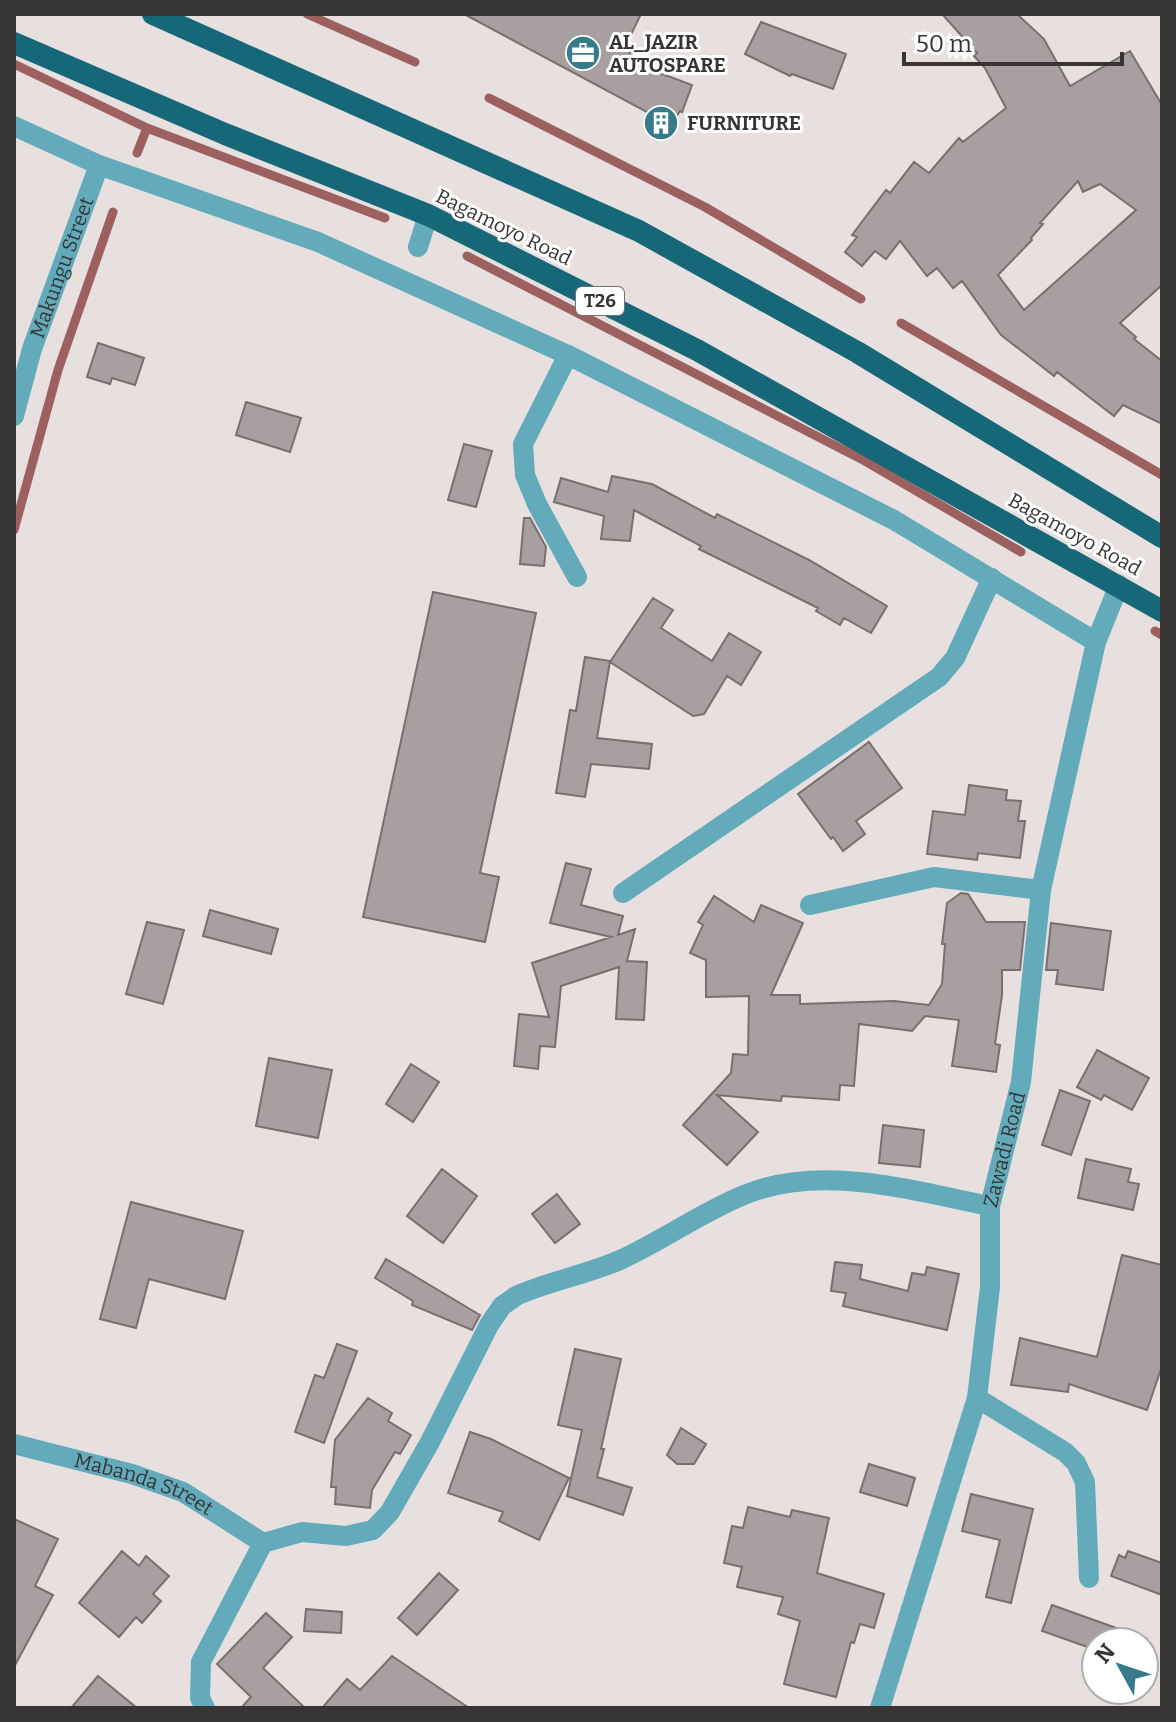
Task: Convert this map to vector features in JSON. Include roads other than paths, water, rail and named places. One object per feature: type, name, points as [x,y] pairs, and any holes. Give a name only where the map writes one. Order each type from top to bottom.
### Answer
[{"type":"highway","name":"Bagamoyo Road","points":[[153,14],[639,231],[857,352],[1162,537]]},
{"type":"highway","name":"Bagamoyo Road","points":[[14,43],[225,134],[428,215],[697,350],[1162,611]]},
{"type":"street","points":[[14,126],[99,165],[318,242],[568,355],[894,520],[1096,642]]},
{"type":"street","name":"Makungu Street","points":[[14,416],[32,349],[99,165]]},
{"type":"street","points":[[418,247],[428,215]]},
{"type":"street","points":[[568,355],[523,444],[525,475],[537,504],[577,577]]},
{"type":"street","points":[[623,893],[939,677],[955,658],[992,578]]},
{"type":"street","name":"Zawadi Road","points":[[880,1708],[977,1398],[990,1287],[990,1206],[1021,1082],[1041,890],[1096,642],[1119,585]]},
{"type":"street","points":[[810,905],[934,877],[1041,890]]},
{"type":"street","points":[[205,1708],[200,1698],[201,1662],[263,1543],[302,1532],[346,1536],[373,1530],[390,1512],[423,1454],[489,1325],[502,1306],[516,1296],[620,1260],[713,1209],[746,1194],[776,1186],[808,1180],[849,1182],[990,1206]]},
{"type":"street","points":[[977,1398],[1065,1452],[1076,1463],[1085,1482],[1089,1578]]},
{"type":"street","name":"Mabanda Street","points":[[14,1444],[132,1474],[183,1492],[263,1543]]},
{"type":"waterway","points":[[307,14],[415,62]]},
{"type":"waterway","points":[[14,64],[147,128],[385,218]]},
{"type":"waterway","points":[[489,98],[705,207],[861,299]]},
{"type":"waterway","points":[[137,153],[147,128]]},
{"type":"waterway","points":[[14,530],[58,370],[113,212]]},
{"type":"waterway","points":[[467,256],[865,461],[1021,552]]},
{"type":"waterway","points":[[901,323],[1162,475]]},
{"type":"waterway","points":[[1155,631],[1162,635]]},
{"type":"place","name":"AL_JAZIR AUTOSPARE","points":[[583,53]]},
{"type":"place","name":"FURNITURE","points":[[661,123]]}]
